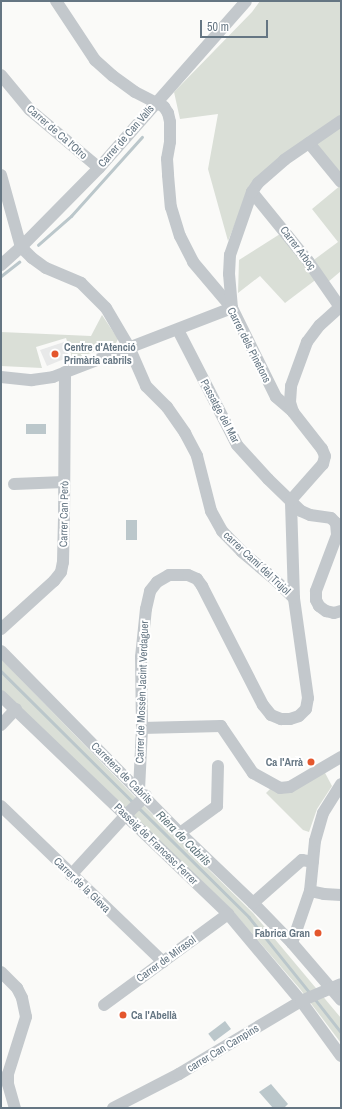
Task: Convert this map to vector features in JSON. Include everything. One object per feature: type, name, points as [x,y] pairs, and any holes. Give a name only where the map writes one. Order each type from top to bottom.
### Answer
[{"type":"street","name":"Carrer dels Pinetons","points":[[56,1],[95,60],[113,76],[135,92],[164,107],[168,113],[170,122],[168,175],[171,207],[180,236],[193,262],[232,308],[276,397],[293,412]]},
{"type":"street","name":"Carrer de Can Valls","points":[[1,265],[21,247],[99,168],[246,1]]},
{"type":"street","name":"Carrer de Ca l'Otro","points":[[1,75],[30,110],[99,168]]},
{"type":"street","points":[[1,377],[42,379],[65,372],[178,330],[232,308],[229,274],[230,255],[252,192],[258,183],[284,160],[341,121]]},
{"type":"street","points":[[309,143],[341,182]]},
{"type":"street","points":[[1,175],[21,247]]},
{"type":"street","name":"Carrer Arboç","points":[[252,192],[308,261],[341,306]]},
{"type":"street","name":"carrer Camí del Trujol","points":[[21,247],[32,258],[46,268],[81,283],[94,294],[106,308],[130,347],[146,386],[167,407],[185,432],[197,456],[211,511],[222,531],[242,552],[271,576],[294,598]]},
{"type":"street","points":[[291,500],[323,464],[325,456],[322,449],[293,412],[290,402],[291,386],[307,342],[320,325],[341,306]]},
{"type":"street","name":"Passatge del Mar","points":[[178,330],[237,445],[268,479],[302,511],[310,515],[331,518],[336,523],[337,535],[316,591],[316,600],[319,606],[326,611],[334,613],[341,612]]},
{"type":"street","name":"Carrer Can Però","points":[[1,630],[54,581],[60,572],[63,562],[65,372]]},
{"type":"street","points":[[14,484],[64,482]]},
{"type":"street","name":"Carrer de Mossèn Jacint Verdaguer","points":[[142,796],[142,657],[146,609],[150,591],[157,582],[169,575],[188,575],[197,579],[263,705],[271,714],[281,719],[299,716],[306,709],[308,698],[294,598],[291,500]]},
{"type":"street","name":"Carretera de Cabrils","points":[[1,651],[142,796],[253,903],[292,943],[341,1000]]},
{"type":"street","name":"Passeig de Francesc Ferrer","points":[[1,696],[16,708],[128,813],[228,914],[304,999],[341,1056]]},
{"type":"street","points":[[1,725],[16,708]]},
{"type":"street","points":[[142,728],[221,726],[253,773],[280,788],[290,788],[341,757]]},
{"type":"street","points":[[180,833],[217,806],[218,766]]},
{"type":"street","points":[[292,943],[310,891],[315,840],[323,813],[341,784]]},
{"type":"street","points":[[71,875],[142,796]]},
{"type":"street","name":"Carrer de la Gleva","points":[[1,806],[163,962]]},
{"type":"street","points":[[253,903],[302,860],[313,862]]},
{"type":"street","points":[[310,891],[341,895]]},
{"type":"street","name":"Carrer de Mirasol","points":[[104,1005],[228,914]]},
{"type":"street","points":[[1,972],[17,988],[22,998],[26,1017],[8,1074],[8,1084],[15,1108]]},
{"type":"street","name":"carrer Can Campins","points":[[113,1108],[180,1074],[304,999],[332,988]]},
{"type":"shaded area","points":[[260,1],[341,1],[341,174],[308,138],[253,180],[228,241],[208,169],[218,114],[180,119],[174,92],[252,12]]},
{"type":"shaded area","points":[[341,185],[341,271],[328,282],[322,275],[285,303],[260,276],[238,293],[239,260],[280,234],[307,265],[338,242],[312,209]]},
{"type":"shaded area","points":[[102,315],[118,339],[116,343],[73,360],[66,338],[36,347],[42,368],[1,366],[1,332],[91,336]]},
{"type":"shaded area","name":"Centre d'Atenció Primària cabrils","points":[[64,342],[69,357],[47,366],[40,350]]},
{"type":"shaded area","points":[[26,424],[46,424],[46,434],[26,434]]},
{"type":"shaded area","points":[[126,520],[137,520],[137,540],[126,540]]},
{"type":"shaded area","points":[[1,659],[137,799],[253,913],[341,1018],[341,1043],[300,989],[231,909],[1,690]]},
{"type":"shaded area","points":[[324,771],[332,786],[317,809],[309,832],[303,830],[266,793],[272,787]]},
{"type":"shaded area","points":[[225,1021],[231,1029],[214,1042],[208,1034]]},
{"type":"shaded area","points":[[271,1084],[288,1104],[284,1108],[273,1108],[259,1092]]},
{"type":"waterway","points":[[38,245],[71,216],[142,137]]},
{"type":"waterway","points":[[1,276],[19,262]]},
{"type":"waterway","name":"Riera de Cabrils","points":[[1,671],[134,803]]},
{"type":"waterway","name":"Riera de Cabrils","points":[[139,808],[249,917],[310,993]]},
{"type":"waterway","name":"Riera de Cabrils","points":[[315,999],[341,1032]]},
{"type":"place","name":"Centre d'Atenció Primària cabrils","points":[[55,354]]},
{"type":"place","name":"Ca l'Arrà","points":[[311,762]]},
{"type":"place","name":"Fabrica Gran","points":[[318,933]]},
{"type":"place","name":"Ca l'Abellà","points":[[123,1015]]}]
